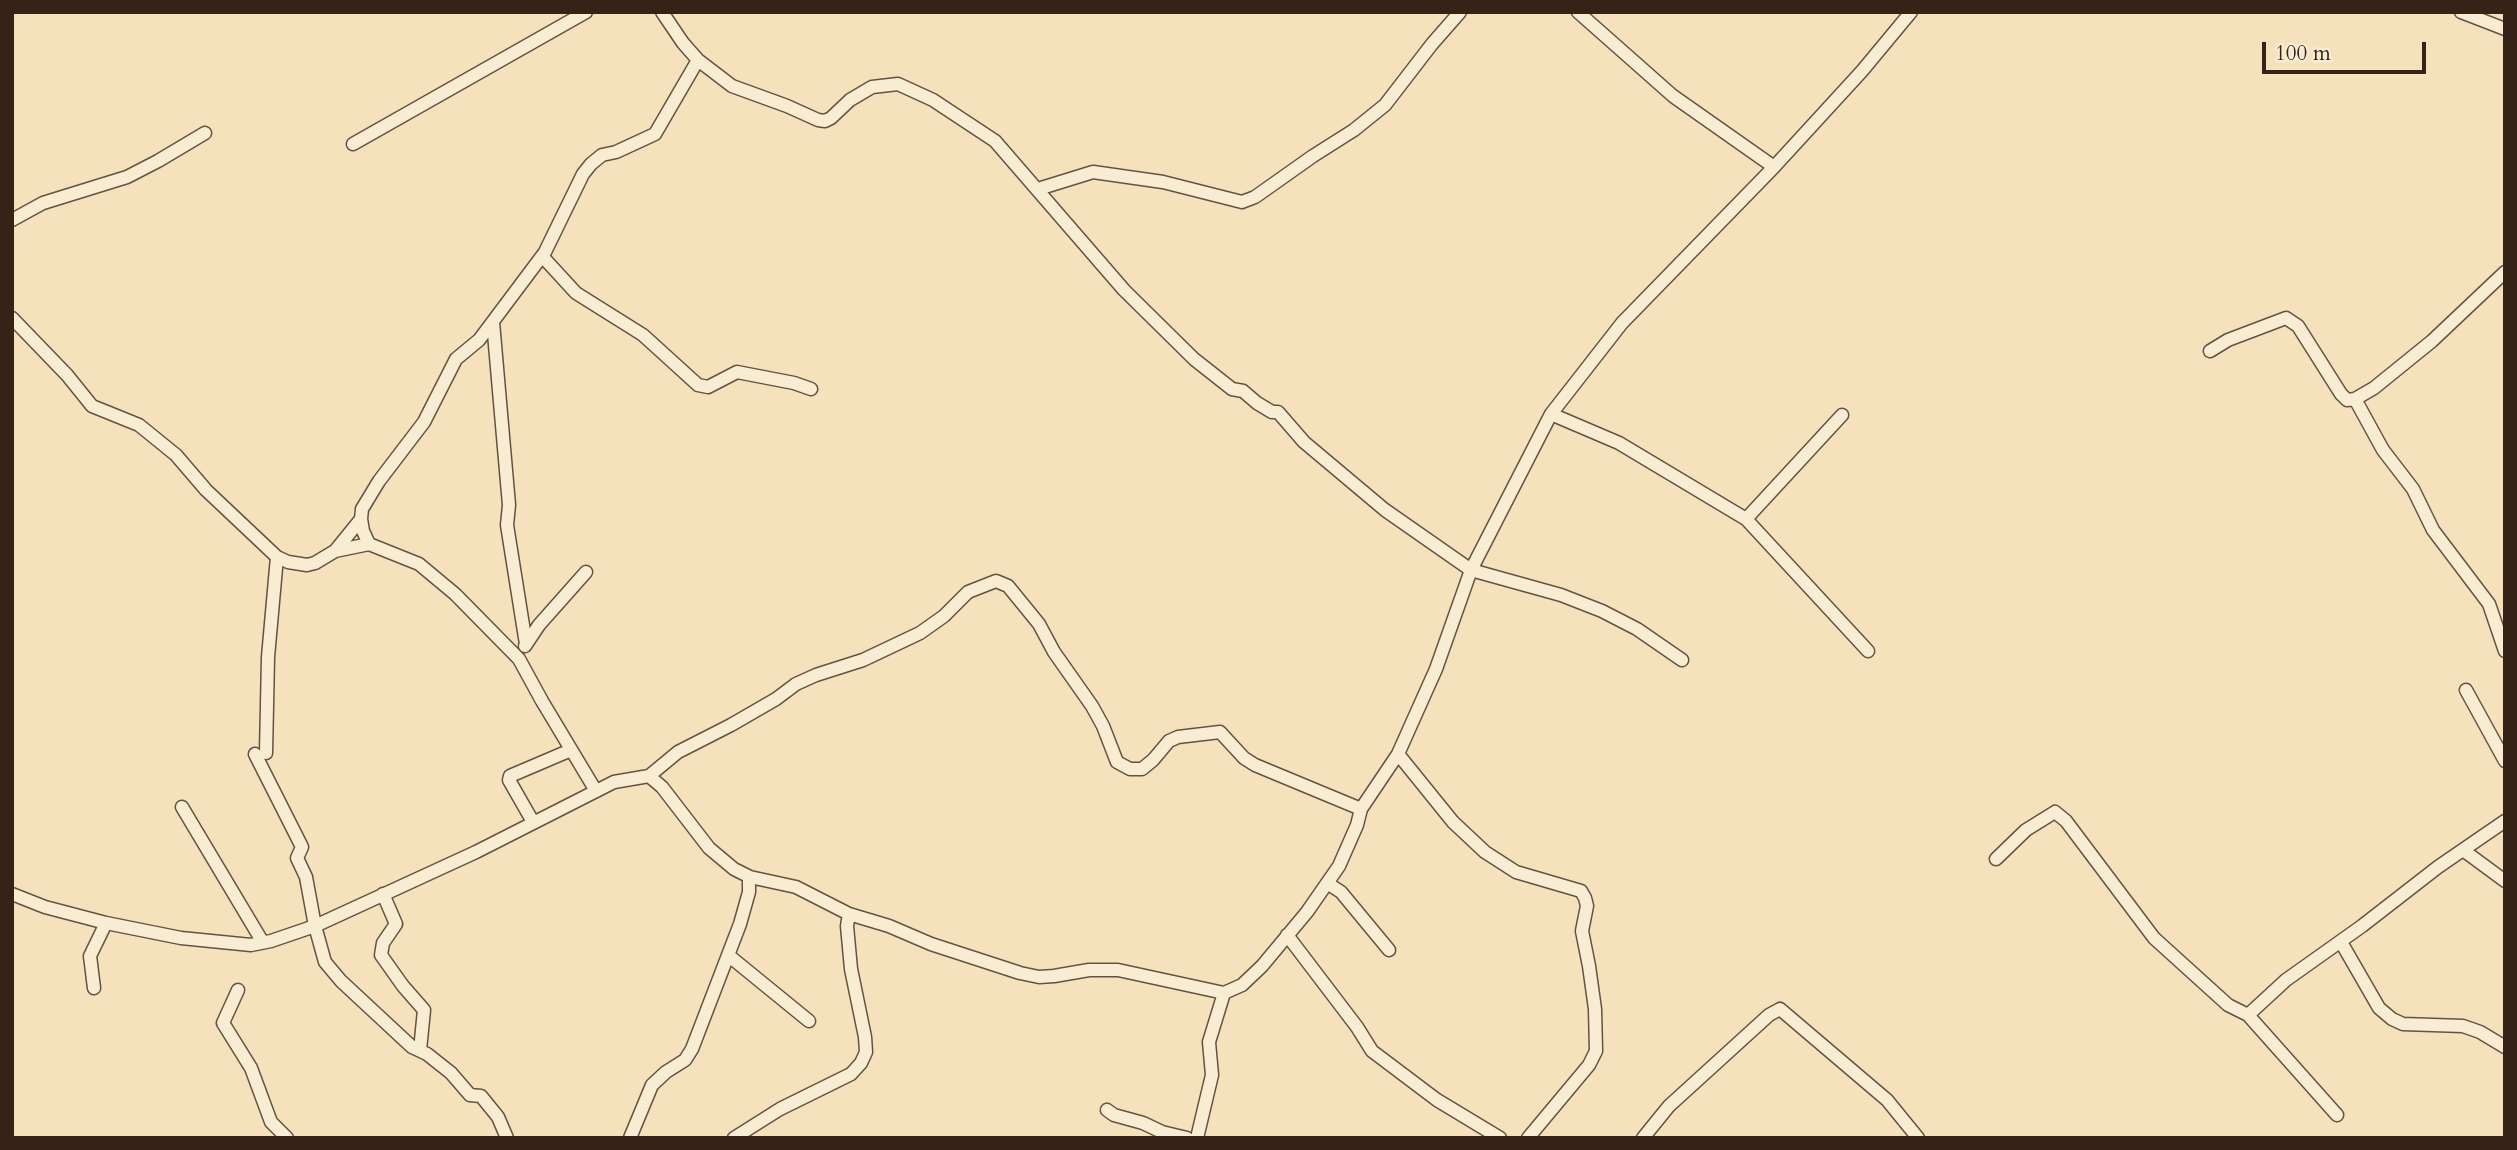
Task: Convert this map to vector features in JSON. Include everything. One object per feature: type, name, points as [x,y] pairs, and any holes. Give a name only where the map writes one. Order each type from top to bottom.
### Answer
[{"type":"street","points":[[353,144],[586,12]]},
{"type":"street","points":[[662,12],[698,60],[732,86],[825,121],[850,100],[872,88],[898,84],[911,88],[995,141],[1124,290],[1204,368],[1232,389],[1243,391],[1257,403],[1272,412],[1278,412],[1304,442],[1385,510],[1471,570],[1561,595],[1602,611],[1637,629],[1682,660]]},
{"type":"street","points":[[1038,189],[1093,172],[1163,182],[1241,202],[1255,197],[1354,130],[1385,105],[1460,12]]},
{"type":"street","points":[[1578,12],[1672,96],[1774,167]]},
{"type":"street","points":[[649,776],[662,787],[709,848],[734,869],[749,877],[796,887],[849,914],[889,926],[930,944],[1039,977],[1089,970],[1118,970],[1224,993],[1242,985],[1262,966],[1307,912],[1339,866],[1361,809],[1398,754],[1436,669],[1471,570],[1551,414],[1622,323],[1774,167],[1862,71],[1911,12]]},
{"type":"street","points":[[2461,12],[2505,29]]},
{"type":"street","points":[[596,791],[519,659],[455,594],[419,564],[369,544],[363,531],[362,509],[379,481],[424,422],[456,359],[479,340],[542,256],[557,231],[583,174],[602,155],[616,152],[655,134],[698,60]]},
{"type":"street","points":[[12,220],[43,203],[128,177],[205,133]]},
{"type":"street","points":[[542,256],[576,293],[643,335],[698,385],[708,387],[737,372],[811,389]]},
{"type":"street","points":[[2210,351],[2228,340],[2286,318],[2298,326],[2341,394],[2347,400],[2355,400],[2432,341],[2505,272]]},
{"type":"street","points":[[12,318],[67,375],[92,406],[124,416],[176,455],[206,490],[276,557],[307,565],[334,552],[369,544]]},
{"type":"street","points":[[493,322],[509,505],[507,525],[526,644]]},
{"type":"street","points":[[2355,400],[2383,450],[2413,489],[2433,530],[2488,604],[2505,651]]},
{"type":"street","points":[[1551,414],[1619,443],[1746,519],[1868,651]]},
{"type":"street","points":[[1746,519],[1842,415]]},
{"type":"street","points":[[334,552],[361,519]]},
{"type":"street","points":[[276,557],[260,754],[302,847],[297,859],[306,877],[315,926],[326,962],[412,1047],[451,1073],[470,1095],[481,1096],[498,1117],[507,1138]]},
{"type":"street","points":[[519,659],[539,625],[586,572]]},
{"type":"street","points":[[12,894],[45,907],[106,923],[181,938],[251,945],[271,941],[315,926],[476,852],[614,782],[649,776],[678,752],[731,725],[796,684],[863,660],[920,633],[944,616],[968,592],[996,581],[1008,586],[1039,624],[1054,652],[1092,706],[1117,762],[1130,769],[1142,769],[1169,741],[1178,737],[1220,732],[1244,758],[1255,765],[1361,809]]},
{"type":"street","points":[[2466,690],[2505,761]]},
{"type":"street","points":[[533,822],[509,780],[510,776],[570,750]]},
{"type":"street","points":[[1398,754],[1453,822],[1485,852],[1516,872],[1581,891],[1585,898],[1587,906],[1582,931],[1590,966],[1596,1051],[1590,1065],[1528,1138]]},
{"type":"street","points":[[182,807],[262,941]]},
{"type":"street","points":[[1996,859],[2026,830],[2055,812],[2066,821],[2154,938],[2228,1005],[2248,1015],[2337,1115]]},
{"type":"street","points":[[2248,1015],[2286,981],[2505,821]]},
{"type":"street","points":[[2463,850],[2505,881]]},
{"type":"street","points":[[630,1138],[652,1085],[685,1060],[692,1049],[740,924],[749,892],[749,877]]},
{"type":"street","points":[[1327,883],[1341,892],[1389,950]]},
{"type":"street","points":[[383,894],[396,924],[383,943],[381,955],[424,1010],[420,1050]]},
{"type":"street","points":[[734,1138],[780,1109],[851,1074],[861,1063],[866,1052],[865,1037],[851,969],[847,926],[849,914]]},
{"type":"street","points":[[94,988],[90,956],[106,923]]},
{"type":"street","points":[[1287,935],[1372,1051],[1437,1100],[1500,1138]]},
{"type":"street","points":[[2341,942],[2379,1008],[2392,1019],[2403,1024],[2463,1026],[2480,1032],[2505,1047]]},
{"type":"street","points":[[728,955],[809,1021]]},
{"type":"street","points":[[238,990],[223,1023],[251,1068],[271,1122],[287,1138]]},
{"type":"street","points":[[1197,1138],[1212,1075],[1209,1042],[1224,993]]},
{"type":"street","points":[[1643,1138],[1670,1107],[1769,1015],[1780,1009],[1886,1100],[1918,1138]]},
{"type":"street","points":[[1107,1110],[1162,1132],[1187,1138]]}]
